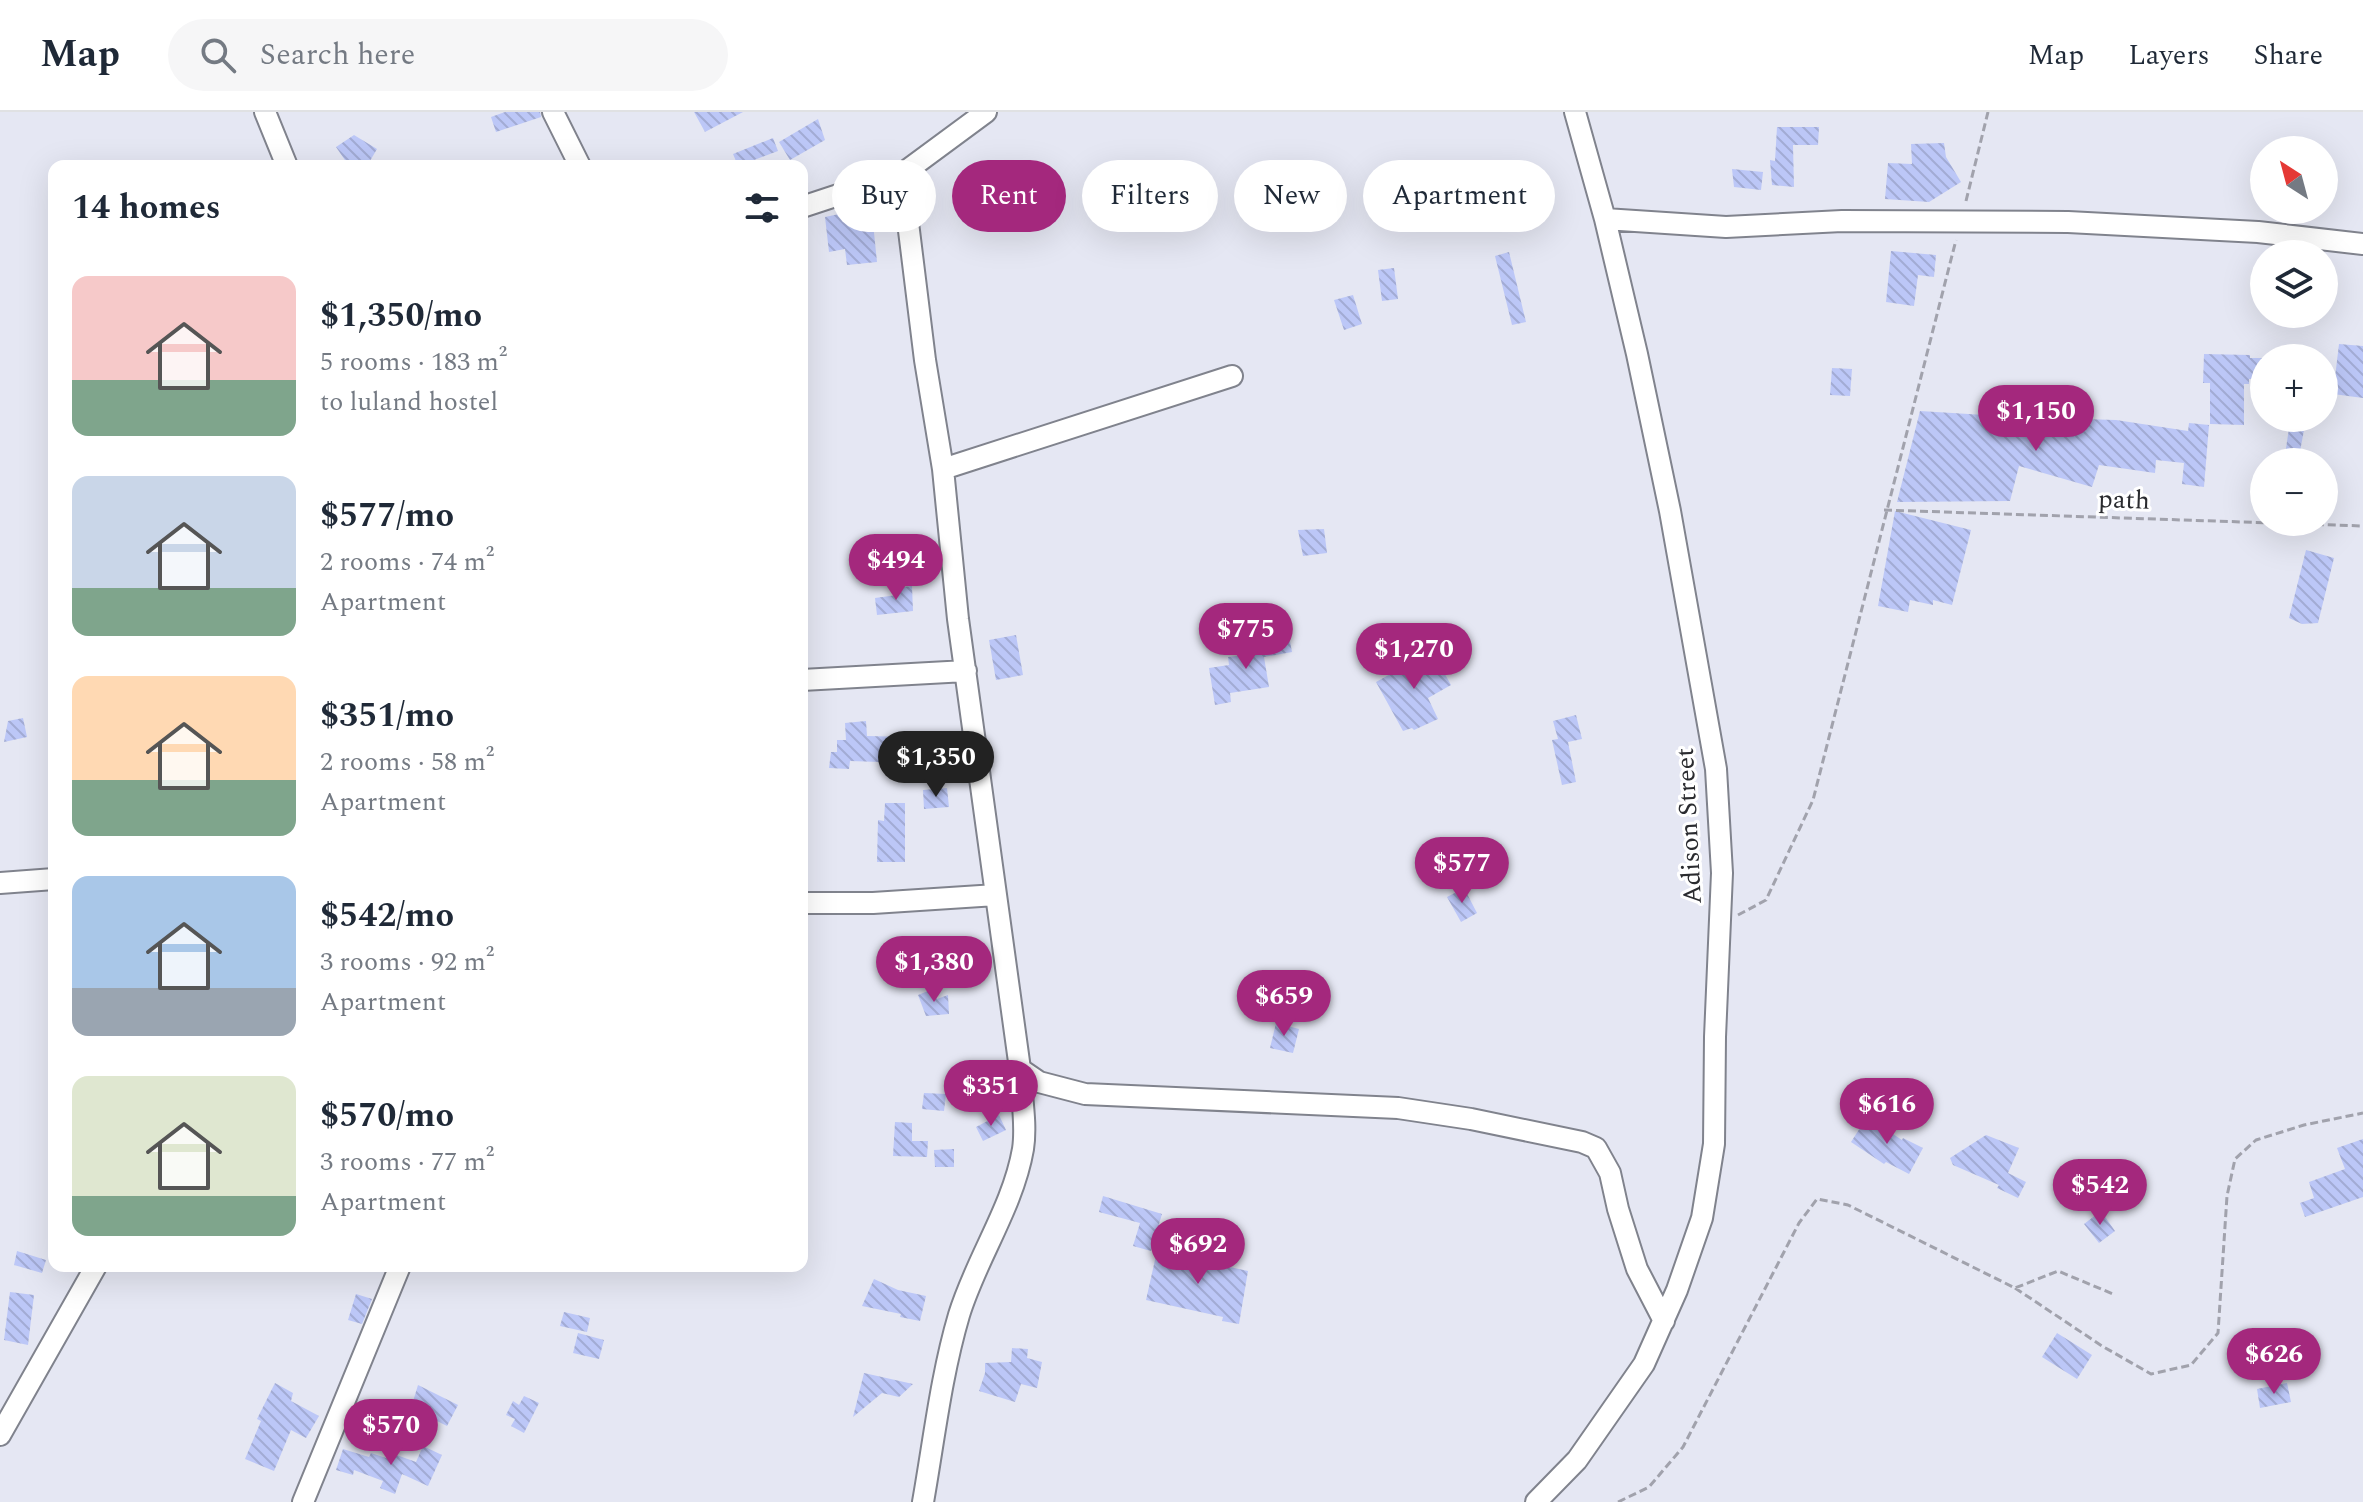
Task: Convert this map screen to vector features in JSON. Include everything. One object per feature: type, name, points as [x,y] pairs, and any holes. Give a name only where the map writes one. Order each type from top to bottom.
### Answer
[{"type":"street","points":[[265,112],[285,160]]},
{"type":"street","points":[[553,112],[577,160]]},
{"type":"street","points":[[921,160],[986,112]]},
{"type":"street","name":"Adison Street","points":[[1536,1502],[1577,1460],[1644,1364],[1664,1321],[1702,1218],[1714,1144],[1722,873],[1716,769],[1670,511],[1605,219],[1575,112]]},
{"type":"street","points":[[808,205],[832,197]]},
{"type":"street","points":[[1605,219],[1726,227],[1842,221],[2148,225],[2258,232],[2363,244]]},
{"type":"street","points":[[909,232],[925,360],[943,469],[966,671],[1020,1069],[1024,1131],[1023,1150],[1015,1177],[959,1313],[950,1347],[923,1502]]},
{"type":"street","points":[[943,469],[1232,376]]},
{"type":"street","points":[[808,680],[966,671]]},
{"type":"street","points":[[0,883],[48,879]]},
{"type":"street","points":[[808,903],[873,903],[996,895]]},
{"type":"street","points":[[1020,1069],[1039,1082],[1085,1094],[1398,1108],[1471,1119],[1582,1142],[1596,1148],[1610,1173],[1637,1269],[1664,1321]]},
{"type":"street","points":[[0,1435],[93,1272]]},
{"type":"street","points":[[303,1502],[398,1272]]},
{"type":"path","points":[[1720,926],[1766,900],[1813,800],[1988,112]]},
{"type":"path","name":"path","points":[[1884,510],[2363,526]]},
{"type":"path","points":[[1618,1502],[1649,1487],[1683,1447],[1799,1223],[1817,1199],[1848,1205],[2015,1288],[2102,1346],[2151,1374],[2191,1365],[2218,1333],[2227,1196],[2235,1159],[2256,1140],[2304,1125],[2363,1113]]},
{"type":"path","points":[[2015,1288],[2058,1271],[2113,1294]]},
{"type":"building","points":[[505,112],[540,112],[541,117],[496,132],[491,117]]},
{"type":"building","points":[[694,112],[743,112],[705,132]]},
{"type":"building","points":[[818,119],[825,140],[790,160],[779,142]]},
{"type":"building","points":[[1777,127],[1819,127],[1818,145],[1793,145],[1794,187],[1772,185],[1770,160],[1775,161]]},
{"type":"building","points":[[354,135],[377,149],[371,160],[345,160],[336,147]]},
{"type":"building","points":[[773,138],[778,151],[754,160],[736,160],[733,154]]},
{"type":"building","points":[[1944,143],[1946,157],[1961,182],[1929,202],[1885,199],[1888,163],[1912,164],[1911,144]]},
{"type":"building","points":[[1732,169],[1763,172],[1761,190],[1734,187]]},
{"type":"building","points":[[832,216],[832,232],[874,232],[877,262],[847,265],[845,249],[829,252],[825,217]]},
{"type":"building","points":[[1891,251],[1936,255],[1934,277],[1918,275],[1914,306],[1886,302]]},
{"type":"building","points":[[1509,252],[1526,322],[1512,325],[1495,256]]},
{"type":"building","points":[[1394,268],[1398,299],[1382,301],[1378,270]]},
{"type":"building","points":[[1353,295],[1362,324],[1344,330],[1334,300]]},
{"type":"building","points":[[2339,344],[2363,346],[2363,398],[2338,395]]},
{"type":"building","points":[[2204,354],[2250,355],[2249,384],[2244,384],[2244,425],[2210,424],[2210,383],[2203,383]]},
{"type":"building","points":[[1832,368],[1852,369],[1850,396],[1830,395]]},
{"type":"building","points":[[1920,411],[2116,420],[2188,431],[2189,423],[2209,425],[2204,487],[2182,484],[2184,463],[2156,460],[2155,473],[2099,465],[2092,487],[2019,466],[2010,501],[1897,502]]},
{"type":"building","points":[[2288,432],[2304,432],[2301,448],[2286,448]]},
{"type":"building","points":[[1895,511],[1971,530],[1952,605],[1933,600],[1933,605],[1910,600],[1908,612],[1878,606]]},
{"type":"building","points":[[1324,529],[1327,553],[1303,556],[1298,530]]},
{"type":"building","points":[[2306,550],[2334,558],[2318,623],[2302,624],[2289,618]]},
{"type":"building","points":[[912,586],[913,611],[877,615],[875,598],[897,595],[896,588]]},
{"type":"building","points":[[1016,635],[1023,675],[996,680],[989,640]]},
{"type":"building","points":[[1289,636],[1292,652],[1264,657],[1269,687],[1230,693],[1231,702],[1215,705],[1209,668],[1229,665],[1228,657],[1261,653],[1259,642]]},
{"type":"building","points":[[1432,651],[1451,685],[1428,698],[1438,719],[1414,730],[1403,731],[1376,682]]},
{"type":"building","points":[[1576,715],[1582,739],[1568,742],[1576,782],[1562,785],[1552,740],[1558,739],[1553,721]]},
{"type":"building","points":[[23,718],[27,737],[4,742],[8,721]]},
{"type":"building","points":[[866,721],[867,736],[910,737],[909,763],[850,761],[849,769],[829,768],[831,752],[837,752],[837,740],[846,740],[845,723]]},
{"type":"building","points":[[947,788],[949,807],[924,809],[923,790]]},
{"type":"building","points":[[885,803],[905,803],[905,862],[877,862],[878,820],[884,821]]},
{"type":"building","points":[[1464,888],[1477,913],[1461,922],[1447,897]]},
{"type":"building","points":[[933,989],[937,999],[948,995],[949,1014],[926,1016],[918,995]]},
{"type":"building","points":[[1276,1023],[1299,1029],[1293,1053],[1270,1048]]},
{"type":"building","points":[[924,1093],[946,1094],[944,1111],[922,1109]]},
{"type":"building","points":[[999,1115],[1006,1130],[983,1141],[976,1127]]},
{"type":"building","points":[[1867,1117],[1902,1140],[1923,1148],[1909,1174],[1886,1162],[1884,1164],[1851,1142]]},
{"type":"building","points":[[895,1122],[912,1123],[912,1141],[928,1141],[927,1157],[893,1156]]},
{"type":"building","points":[[1986,1135],[2019,1148],[2008,1173],[2026,1182],[2018,1198],[1997,1188],[1999,1185],[1953,1165],[1950,1158]]},
{"type":"building","points":[[2363,1139],[2363,1197],[2305,1217],[2300,1203],[2314,1198],[2309,1182],[2345,1169],[2337,1148]]},
{"type":"building","points":[[954,1149],[954,1167],[935,1167],[934,1150]]},
{"type":"building","points":[[1103,1196],[1162,1214],[1151,1251],[1133,1246],[1140,1223],[1099,1212]]},
{"type":"building","points":[[2101,1211],[2115,1231],[2099,1243],[2084,1224]]},
{"type":"building","points":[[17,1251],[46,1260],[42,1273],[14,1265]]},
{"type":"building","points":[[1157,1251],[1248,1271],[1239,1324],[1222,1321],[1223,1317],[1146,1300]]},
{"type":"building","points":[[874,1279],[898,1290],[926,1296],[920,1321],[862,1306]]},
{"type":"building","points":[[10,1292],[34,1295],[28,1345],[4,1340]]},
{"type":"building","points":[[356,1294],[372,1299],[362,1324],[348,1320]]},
{"type":"building","points":[[564,1312],[590,1318],[587,1332],[560,1326]]},
{"type":"building","points":[[578,1333],[604,1340],[599,1359],[573,1353]]},
{"type":"building","points":[[2057,1333],[2092,1355],[2077,1379],[2042,1357]]},
{"type":"building","points":[[1012,1348],[1028,1349],[1027,1358],[1042,1362],[1037,1388],[1021,1384],[1015,1402],[979,1391],[985,1363],[1011,1362]]},
{"type":"building","points":[[864,1373],[913,1384],[899,1397],[882,1393],[853,1417]]},
{"type":"building","points":[[275,1383],[293,1393],[291,1401],[319,1416],[306,1438],[291,1430],[274,1471],[245,1459],[261,1421],[257,1419]]},
{"type":"building","points":[[2287,1383],[2291,1402],[2260,1408],[2257,1389]]},
{"type":"building","points":[[418,1385],[458,1405],[447,1426],[411,1408]]},
{"type":"building","points":[[524,1396],[539,1403],[524,1433],[511,1426],[515,1419],[506,1415],[513,1401],[519,1405]]},
{"type":"building","points":[[423,1446],[442,1455],[428,1486],[402,1474],[395,1494],[380,1488],[383,1481],[354,1470],[353,1475],[336,1470],[343,1449],[389,1459],[391,1453],[416,1462]]}]
